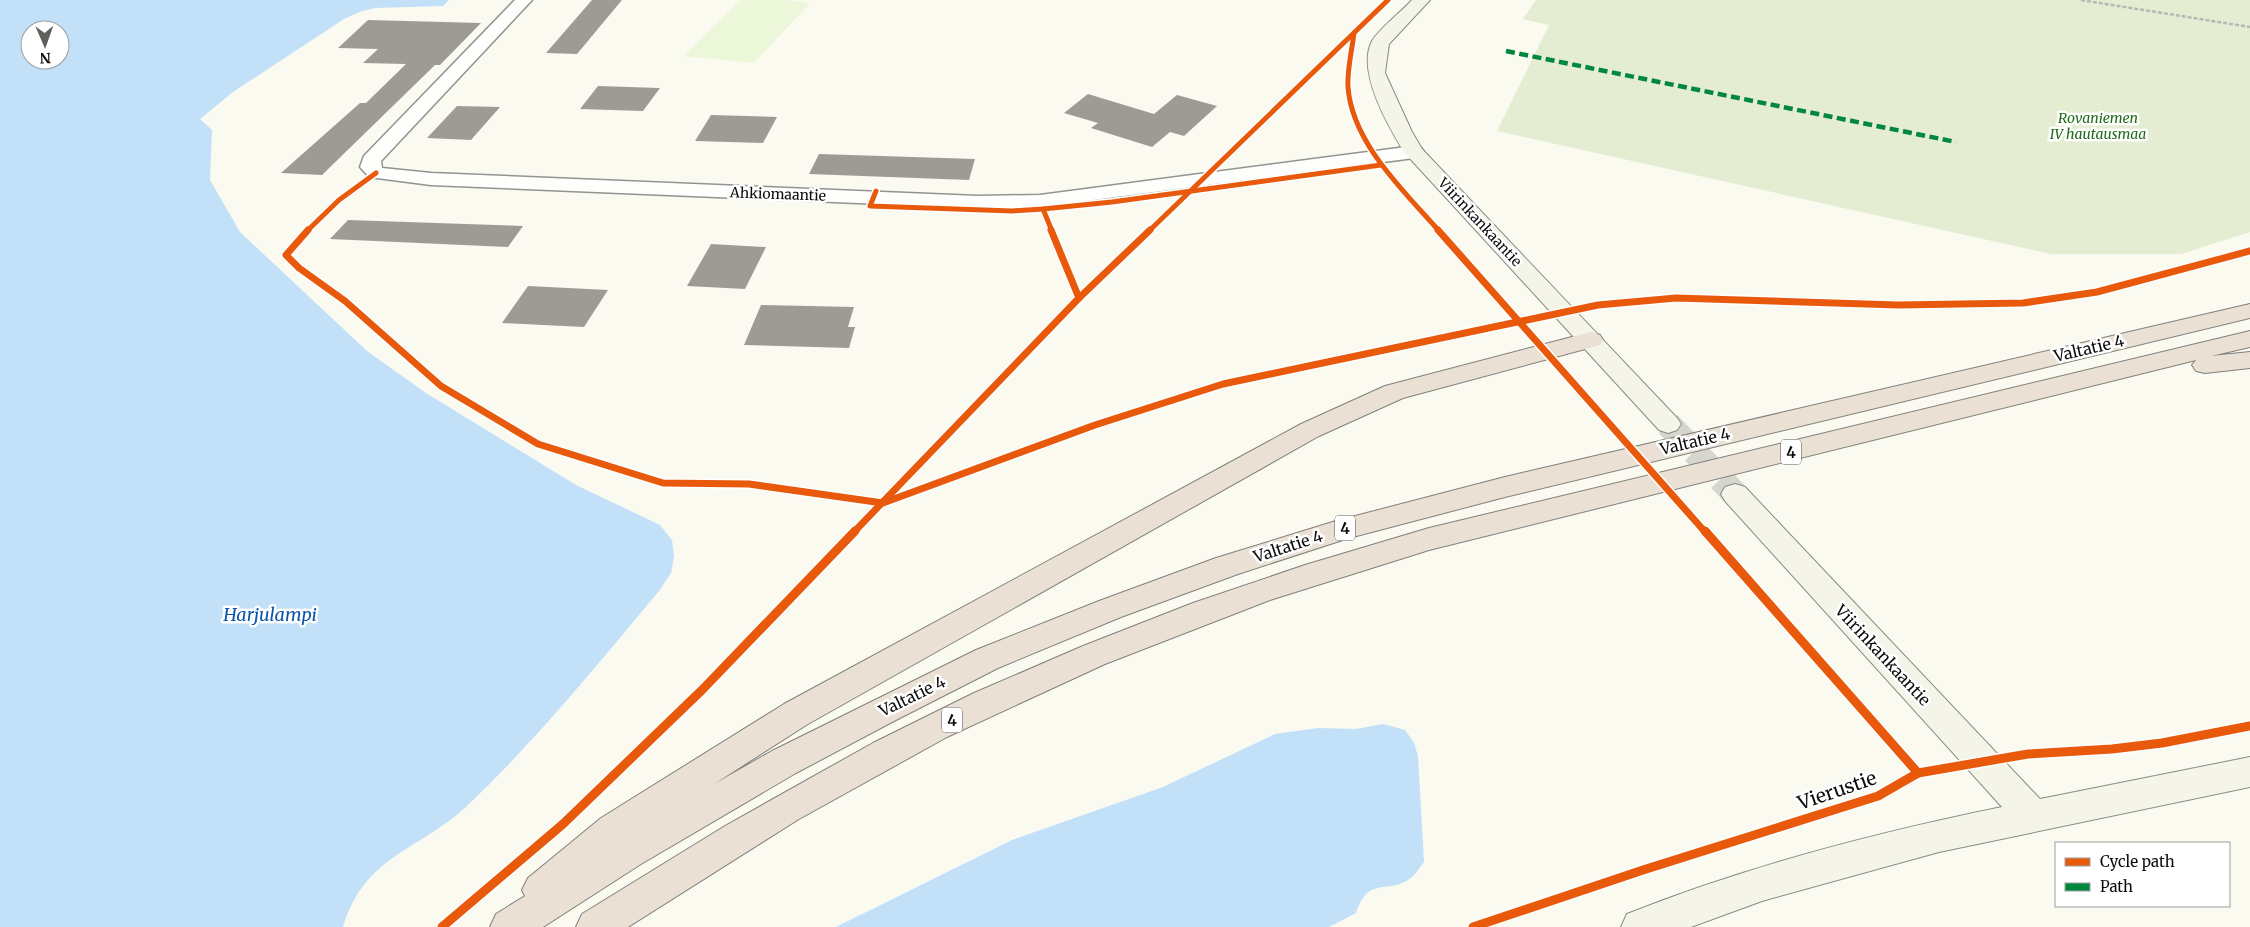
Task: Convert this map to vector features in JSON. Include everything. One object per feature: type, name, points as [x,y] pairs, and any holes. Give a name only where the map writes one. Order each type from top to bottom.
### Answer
[{"type":"highway","points":[[2071,352],[2250,295]]},
{"type":"highway","name":"Valtatie 4","points":[[509,927],[628,852],[784,762],[987,659],[1119,606],[1287,546],[1346,528],[1505,487],[2250,311]]},
{"type":"highway","points":[[498,927],[614,829],[796,714],[981,610],[1310,430],[1394,392],[1591,340]]},
{"type":"highway","name":"Valtatie 4","points":[[595,927],[672,877],[840,779],[983,704],[1067,666],[1247,595],[1333,566],[1430,539],[2250,340]]},
{"type":"highway","points":[[2101,375],[2250,360]]},
{"type":"street","name":"Ahkiomaantie","points":[[524,0],[371,160],[370,167],[376,174],[441,180],[978,202],[1040,201],[1414,152]]},
{"type":"street","name":"Viirinkankaantie","points":[[1422,0],[1380,43],[1376,73],[1402,132],[1414,152],[1668,424]]},
{"type":"street","name":"Viirinkankaantie","points":[[1734,494],[2033,816]]},
{"type":"street","points":[[1640,927],[1762,884],[1939,836],[2250,772]]},
{"type":"path","points":[[2081,0],[2250,27]]},
{"type":"green space","points":[[741,0],[784,0],[810,3],[754,63],[684,56]]},
{"type":"green space","name":"Rovaniemen IV hautausmaa","points":[[1536,0],[2250,0],[2250,232],[2181,254],[2051,254],[1497,131],[1549,25],[1523,19]]},
{"type":"water","name":"Harjulampi","points":[[0,0],[449,0],[443,6],[375,8],[362,11],[344,19],[233,92],[200,119],[212,130],[210,180],[240,232],[367,351],[426,393],[576,485],[660,525],[672,540],[674,556],[671,573],[659,591],[590,673],[519,753],[469,804],[432,833],[380,868],[365,884],[353,903],[343,927],[0,927]]},
{"type":"water","points":[[1383,724],[1405,730],[1414,743],[1418,756],[1424,862],[1411,878],[1394,886],[1373,890],[1361,901],[1356,913],[1329,927],[836,927],[1012,840],[1163,787],[1275,734],[1318,728],[1356,729]]},
{"type":"building","points":[[592,0],[622,0],[577,54],[546,53]]},
{"type":"building","points":[[368,20],[481,23],[440,65],[435,65],[322,175],[281,173],[360,103],[366,103],[406,64],[363,63],[378,49],[338,48]]},
{"type":"building","points":[[598,86],[660,88],[643,111],[580,109]]},
{"type":"building","points":[[1088,94],[1154,114],[1177,95],[1217,106],[1184,136],[1170,132],[1152,147],[1091,128],[1098,123],[1064,113]]},
{"type":"building","points":[[457,106],[500,107],[471,140],[427,138]]},
{"type":"building","points":[[711,115],[777,117],[763,143],[695,141]]},
{"type":"building","points":[[819,154],[975,159],[969,180],[809,174]]},
{"type":"building","points":[[348,220],[523,226],[508,247],[330,239]]},
{"type":"building","points":[[711,244],[766,247],[745,289],[687,286]]},
{"type":"building","points":[[528,286],[608,290],[584,327],[502,323]]},
{"type":"building","points":[[761,305],[854,307],[848,327],[855,327],[849,348],[744,345]]},
{"type":"tunnel","points":[[1668,424],[1735,494]]},
{"type":"marked path","points":[[1506,51],[1956,142]]},
{"type":"cycle path","points":[[442,927],[563,824],[702,690],[1079,298],[1388,0]]},
{"type":"cycle path","points":[[1354,33],[1348,86],[1354,117],[1381,165],[1918,773]]},
{"type":"cycle path","points":[[876,191],[870,206],[1012,211],[1112,202],[1381,165]]},
{"type":"cycle path","points":[[376,173],[328,210],[286,255],[299,268],[345,301],[441,386],[538,444],[663,483],[749,484],[883,503],[1095,425],[1223,384],[1598,305],[1676,298],[1898,305],[2023,303],[2097,292],[2250,251]]},
{"type":"cycle path","points":[[1043,209],[1079,298]]},
{"type":"cycle path","name":"Vierustie","points":[[1473,927],[1643,870],[1878,796],[1918,773],[2028,754],[2112,749],[2162,743],[2250,726]]}]
